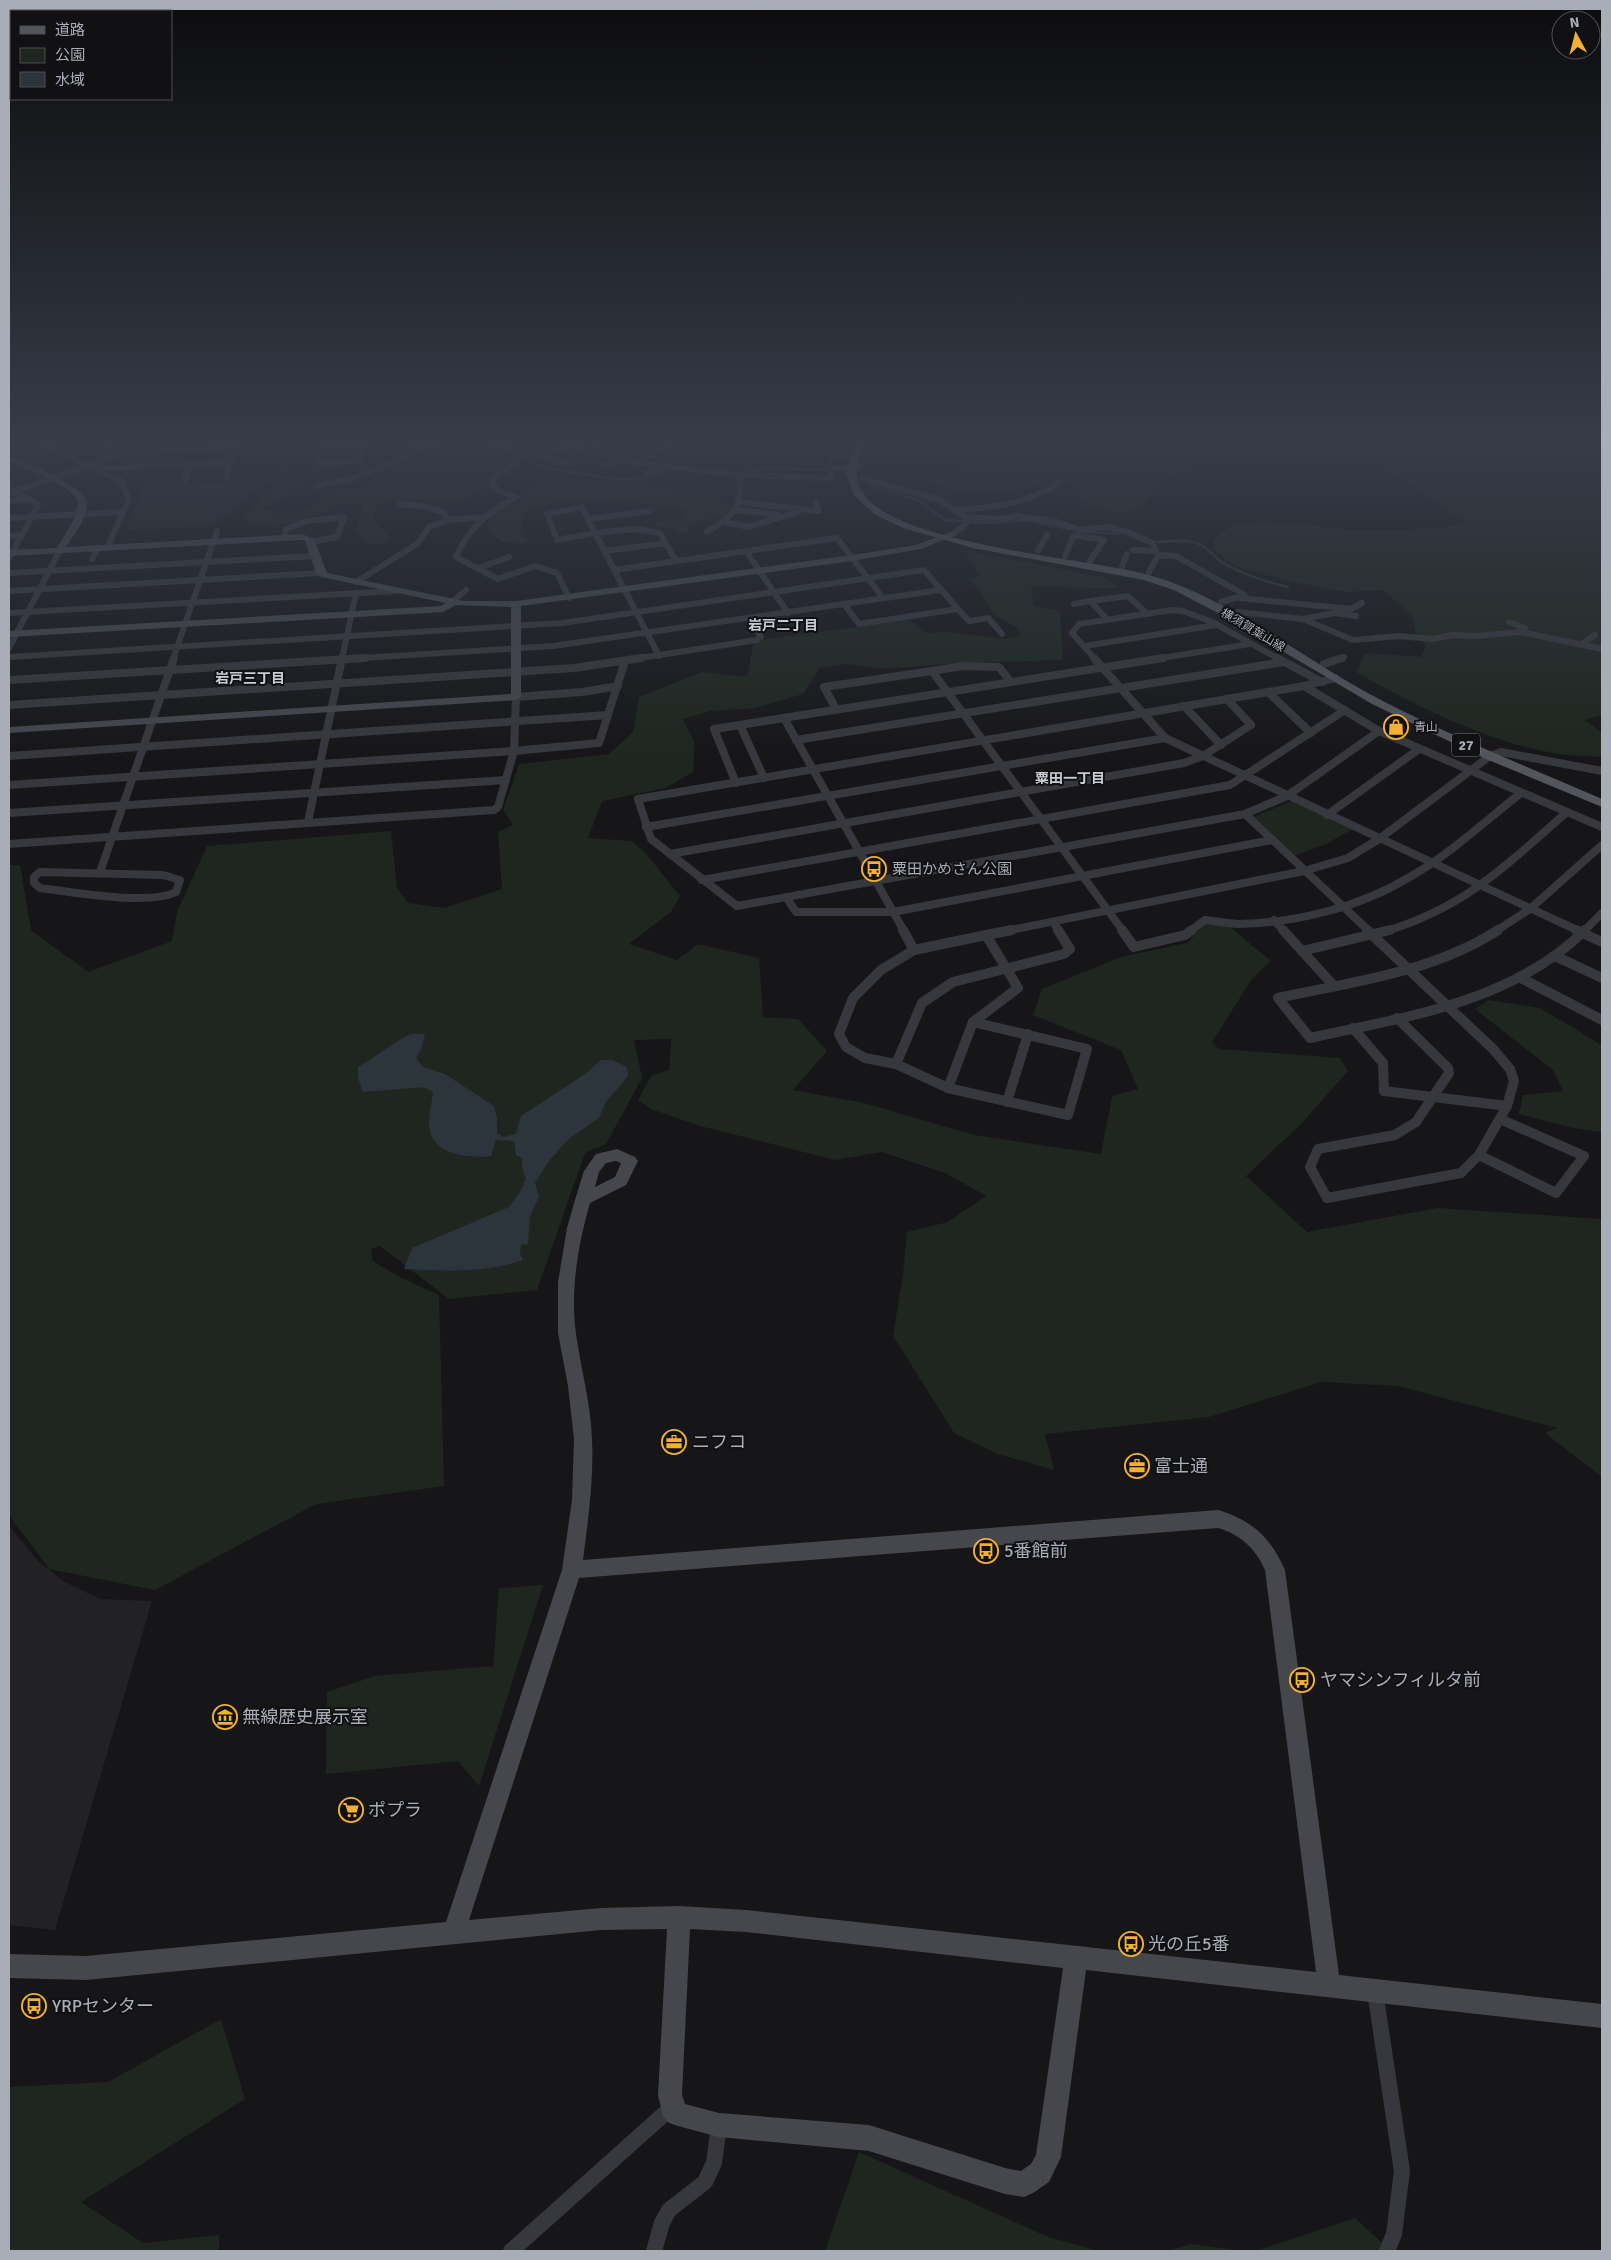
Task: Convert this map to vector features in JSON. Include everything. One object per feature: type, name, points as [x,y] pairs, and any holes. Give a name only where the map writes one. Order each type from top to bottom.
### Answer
[{"type":"main road","name":"横須賀葉山線","points":[[1006,548],[1166,583],[1222,611],[1376,702],[1496,754],[1602,794]]},
{"type":"main road","name":"横須賀葉山線","points":[[1023,548],[1149,572],[1182,583],[1221,602],[1394,704],[1602,803]]},
{"type":"street","points":[[10,555],[92,548]]},
{"type":"street","points":[[92,559],[102,548]]},
{"type":"street","points":[[100,872],[212,548]]},
{"type":"street","points":[[312,548],[321,573]]},
{"type":"street","points":[[356,582],[409,548]]},
{"type":"street","points":[[459,548],[456,557],[460,562],[479,568],[498,578],[535,566],[557,573],[569,598]]},
{"type":"street","points":[[624,548],[605,551],[659,656]]},
{"type":"street","points":[[668,548],[676,561]]},
{"type":"street","points":[[614,570],[764,548]]},
{"type":"street","points":[[845,548],[883,598]]},
{"type":"street","points":[[9,591],[321,573],[453,602],[474,605],[516,604],[852,558],[904,548]]},
{"type":"street","points":[[1065,556],[1068,548]]},
{"type":"street","points":[[1090,561],[1098,548]]},
{"type":"street","points":[[1149,572],[1157,553],[1155,548]]},
{"type":"street","points":[[9,648],[13,634],[28,612],[60,550]]},
{"type":"street","points":[[1133,550],[1176,556],[1189,562],[1196,569],[1246,595],[1221,602]]},
{"type":"street","points":[[746,551],[788,613]]},
{"type":"street","points":[[1122,567],[1127,554]]},
{"type":"street","points":[[9,573],[314,556]]},
{"type":"street","points":[[479,568],[509,557]]},
{"type":"street","points":[[9,657],[562,623],[924,570],[969,621],[988,618],[1002,634]]},
{"type":"street","points":[[9,613],[396,590]]},
{"type":"street","points":[[13,634],[442,609],[466,590]]},
{"type":"street","points":[[9,680],[562,645],[941,590]]},
{"type":"street","points":[[308,822],[356,593]]},
{"type":"street","points":[[1074,604],[1128,596],[1146,614]]},
{"type":"street","points":[[1236,598],[1351,608],[1362,604]]},
{"type":"street","points":[[1090,601],[1108,620]]},
{"type":"street","points":[[9,844],[113,835],[494,810],[498,807],[514,751],[516,604]]},
{"type":"street","points":[[844,604],[859,624],[958,609]]},
{"type":"street","points":[[1322,682],[1195,614],[1182,611],[1146,614],[1079,624],[1072,633],[1165,738],[1602,942]]},
{"type":"street","points":[[1238,612],[1303,619],[1335,613],[1356,616]]},
{"type":"street","points":[[928,614],[937,622]]},
{"type":"street","points":[[9,705],[516,672],[625,661],[757,640],[761,637],[748,619]]},
{"type":"street","points":[[1303,619],[1330,632],[1360,640],[1399,636],[1432,639],[1452,635],[1476,636],[1521,632],[1583,643],[1602,649]]},
{"type":"street","points":[[1507,632],[1508,630],[1525,628],[1509,622]]},
{"type":"street","points":[[1085,646],[1216,625]]},
{"type":"street","points":[[1330,632],[1337,633],[1334,629],[1340,627]]},
{"type":"street","points":[[1583,643],[1595,635]]},
{"type":"street","points":[[736,783],[714,729],[1250,644]]},
{"type":"street","points":[[1324,664],[1344,657]]},
{"type":"street","points":[[9,785],[514,751],[600,743],[625,661]]},
{"type":"street","points":[[796,740],[1284,662]]},
{"type":"street","points":[[836,709],[824,687],[962,666],[999,667],[1010,681]]},
{"type":"street","points":[[932,671],[1134,947],[1186,935],[1205,920],[1239,924],[1274,920],[1341,906],[1393,886],[1430,862],[1521,792]]},
{"type":"street","points":[[1334,678],[1304,686],[638,800],[651,839],[737,906],[1245,814],[1287,796],[1379,731]]},
{"type":"street","points":[[9,730],[516,697],[582,692],[618,686]]},
{"type":"street","points":[[1304,686],[1379,731],[1602,827]]},
{"type":"street","points":[[1268,692],[1311,733]]},
{"type":"street","points":[[670,854],[842,822],[1184,763],[1203,756],[1251,725],[1227,699]]},
{"type":"street","points":[[1184,706],[1221,745]]},
{"type":"street","points":[[702,880],[1230,785],[1345,710]]},
{"type":"street","points":[[9,756],[515,723],[608,715]]},
{"type":"street","points":[[784,718],[914,950]]},
{"type":"street","points":[[740,725],[764,778]]},
{"type":"street","points":[[646,826],[1165,738]]},
{"type":"street","points":[[1327,815],[1419,749]]},
{"type":"street","points":[[972,1022],[1087,1049],[1068,1116],[948,1088],[896,1064],[865,1058],[846,1047],[840,1034],[852,998],[881,970],[914,950],[1304,871],[1348,858],[1379,839],[1470,771],[1496,754],[1602,771]]},
{"type":"street","points":[[9,813],[506,780]]},
{"type":"street","points":[[1302,951],[1373,935],[1435,913],[1480,886],[1567,812]]},
{"type":"street","points":[[1245,814],[1493,1049],[1511,1070],[1515,1087],[1507,1106],[1479,1155],[1461,1174],[1327,1198],[1310,1167],[1318,1149],[1395,1135],[1416,1122],[1449,1073],[1448,1068],[1397,1018]]},
{"type":"street","points":[[786,897],[796,912],[892,912],[1272,840]]},
{"type":"street","points":[[1602,845],[1530,909],[1474,946],[1408,969],[1278,998],[1310,1038],[1448,1005],[1487,993],[1556,956],[1602,913]]},
{"type":"street","points":[[40,872],[100,872],[177,877],[180,880],[180,885],[175,892],[147,897],[40,888],[34,883],[34,877],[40,872]]},
{"type":"street","points":[[1274,920],[1334,986]]},
{"type":"street","points":[[896,1064],[922,1003],[953,982],[1064,954],[1070,949],[1053,922]]},
{"type":"street","points":[[948,1088],[972,1022],[1018,988],[986,936]]},
{"type":"street","points":[[1556,956],[1602,978]]},
{"type":"street","points":[[1519,977],[1602,1020]]},
{"type":"street","points":[[1352,1028],[1383,1063],[1384,1091],[1507,1106]]},
{"type":"street","points":[[1007,1102],[1028,1034]]},
{"type":"street","points":[[1479,1155],[1556,1193],[1584,1156],[1500,1119]]},
{"type":"street","points":[[452,1934],[488,1833],[572,1570],[581,1500],[583,1439],[578,1386],[567,1333],[565,1304],[568,1264],[583,1200]]},
{"type":"street","points":[[572,1570],[1218,1519],[1234,1523],[1261,1544],[1275,1570],[1329,1986]]},
{"type":"street","points":[[679,1917],[670,2095],[672,2107],[678,2114],[719,2126],[869,2138],[1005,2180],[1024,2184],[1040,2174],[1048,2158],[1076,1959]]},
{"type":"street","points":[[9,1966],[27,1968],[86,1968],[600,1919],[679,1917],[746,1921],[1602,2016]]},
{"type":"street","points":[[1374,1991],[1402,2171],[1394,2234],[1387,2251]]},
{"type":"street","points":[[511,2251],[672,2107]]},
{"type":"street","points":[[654,2251],[662,2223],[669,2210],[705,2182],[714,2163],[719,2126]]},
{"type":"shaded area","points":[[9,1526],[38,1561],[63,1581],[100,1599],[152,1601],[55,1930],[9,1925]]},
{"type":"green space","points":[[1214,548],[1602,548],[1602,715],[1585,720],[1602,733],[1602,757],[1557,754],[1504,741],[1428,710],[1356,672],[1365,653],[1421,657],[1426,646],[1416,634],[1412,615],[1383,590],[1347,592],[1289,581],[1235,566]]},
{"type":"green space","points":[[967,551],[1102,577],[1119,588],[1031,587],[1034,605],[1060,611],[1063,660],[961,663],[881,669],[845,664],[820,668],[803,694],[755,708],[710,711],[683,719],[695,743],[693,772],[666,788],[602,801],[588,838],[631,841],[644,851],[680,896],[671,912],[629,944],[677,960],[698,944],[759,958],[763,1017],[798,1019],[827,1051],[793,1090],[864,1103],[974,1135],[1101,1154],[1112,1096],[1138,1089],[1121,1050],[1033,1015],[1042,989],[1121,957],[1187,943],[1205,924],[1230,927],[1271,961],[1252,979],[1212,1042],[1219,1049],[1340,1058],[1348,1071],[1301,1124],[1246,1176],[1307,1232],[1438,1208],[1602,1219],[1602,1477],[1545,1433],[1557,1428],[1398,1386],[1321,1382],[1209,1417],[1045,1434],[1054,1470],[998,1454],[954,1433],[893,1336],[903,1274],[907,1232],[948,1222],[986,1196],[945,1173],[882,1152],[835,1160],[700,1126],[651,1109],[638,1100],[651,1076],[669,1070],[671,1039],[634,1040],[642,1078],[606,1144],[585,1153],[537,1290],[449,1299],[380,1246],[371,1249],[373,1261],[399,1277],[439,1295],[444,1486],[316,1504],[155,1590],[49,1569],[9,1515],[9,865],[20,865],[31,930],[88,972],[172,941],[177,912],[207,846],[391,831],[397,888],[408,903],[444,908],[502,889],[498,832],[513,825],[503,810],[519,764],[609,754],[633,732],[639,697],[701,672],[747,677],[753,645],[766,639],[909,620],[926,633],[946,632],[1006,639],[1020,636],[1019,629],[994,614],[970,579],[981,576],[970,561],[963,557]]},
{"type":"green space","points":[[1292,801],[1353,829],[1326,844],[1294,856],[1253,817]]},
{"type":"green space","points":[[1489,1000],[1540,1008],[1602,1045],[1602,1132],[1573,1128],[1519,1114],[1523,1095],[1563,1091],[1553,1070],[1475,1009]]},
{"type":"green space","points":[[543,1585],[479,1786],[458,1761],[326,1774],[327,1692],[375,1676],[493,1666],[499,1588]]},
{"type":"green space","points":[[221,2019],[245,2099],[81,2202],[143,2243],[219,2235],[219,2251],[9,2251],[9,2087],[108,2082]]},
{"type":"green space","points":[[859,2152],[1048,2237],[1099,2251],[825,2251]]},
{"type":"green space","points":[[1355,2218],[1391,2251],[1256,2251]]},
{"type":"green space","points":[[1191,2244],[1245,2251],[1167,2251]]},
{"type":"water","points":[[411,1034],[425,1034],[421,1050],[416,1058],[423,1067],[445,1074],[494,1106],[497,1118],[497,1133],[503,1137],[516,1134],[521,1116],[585,1074],[601,1060],[613,1060],[627,1067],[628,1076],[606,1102],[599,1118],[570,1138],[551,1158],[535,1183],[539,1197],[530,1216],[528,1244],[521,1245],[520,1254],[523,1260],[479,1269],[404,1269],[412,1248],[509,1207],[520,1192],[526,1179],[522,1168],[522,1158],[516,1155],[514,1141],[496,1140],[491,1156],[483,1157],[455,1154],[439,1146],[429,1126],[433,1092],[424,1087],[363,1092],[358,1078],[358,1067]]},
{"type":"waterway","points":[[1207,548],[1220,561],[1235,569],[1288,587]]},
{"type":"place","name":"青山","points":[[1396,727]]},
{"type":"place","name":"粟田かめさん公園","points":[[874,869]]},
{"type":"place","name":"ニフコ","points":[[674,1442]]},
{"type":"place","name":"富士通","points":[[1137,1466]]},
{"type":"place","name":"5番館前","points":[[986,1551]]},
{"type":"place","name":"ヤマシンフィルタ前","points":[[1302,1680]]},
{"type":"place","name":"無線歴史展示室","points":[[225,1717]]},
{"type":"place","name":"ポプラ","points":[[351,1810]]},
{"type":"place","name":"光の丘5番","points":[[1131,1944]]},
{"type":"place","name":"YRPセンター","points":[[34,2006]]},
{"type":"district","name":"岩戸二丁目","points":[[783,625]]},
{"type":"district","name":"岩戸三丁目","points":[[250,678]]},
{"type":"district","name":"粟田一丁目","points":[[1070,778]]}]
